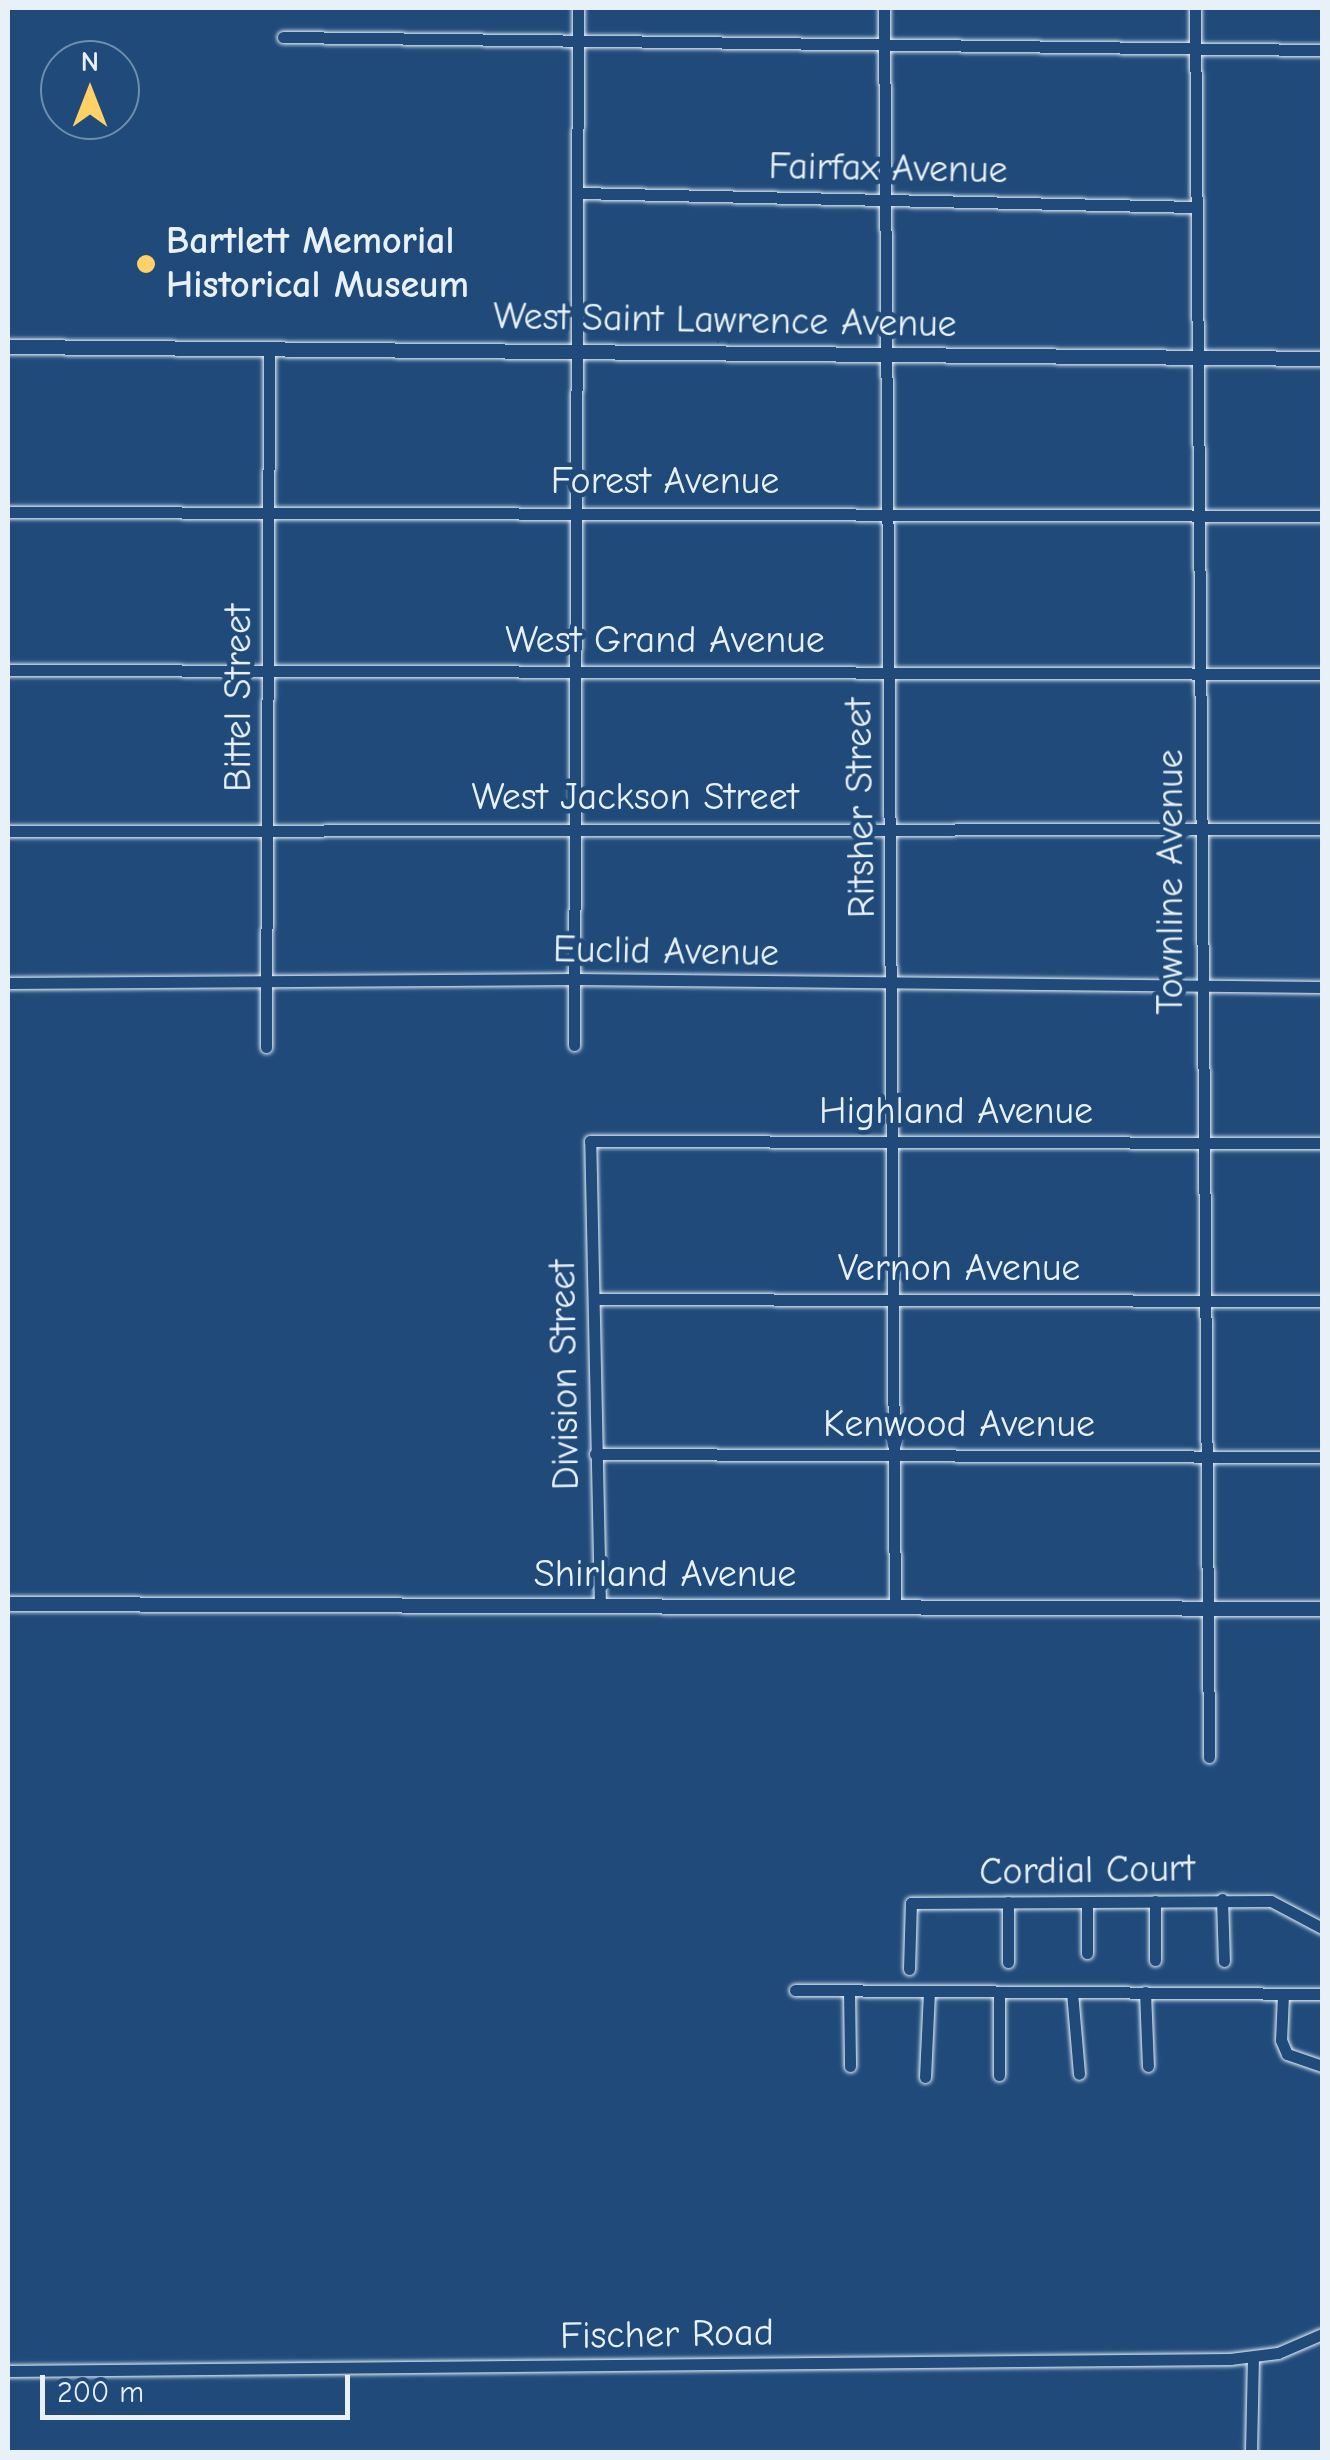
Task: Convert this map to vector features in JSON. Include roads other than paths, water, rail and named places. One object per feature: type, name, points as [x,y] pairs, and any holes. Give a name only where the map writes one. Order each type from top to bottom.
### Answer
[{"type":"street","points":[[574,1044],[578,8]]},
{"type":"street","name":"Ritsher Street","points":[[884,8],[895,1608]]},
{"type":"street","name":"Townline Avenue","points":[[1195,8],[1209,1757]]},
{"type":"street","points":[[283,36],[1322,50]]},
{"type":"street","name":"Fairfax Avenue","points":[[578,193],[1196,206]]},
{"type":"street","name":"West Saint Lawrence Avenue","points":[[8,347],[1322,359]]},
{"type":"street","name":"Bittel Street","points":[[266,1047],[271,982],[269,348]]},
{"type":"street","name":"Forest Avenue","points":[[8,512],[1322,516]]},
{"type":"street","name":"West Grand Avenue","points":[[8,670],[1322,674]]},
{"type":"street","name":"West Jackson Street","points":[[8,831],[270,832],[574,826],[1322,829]]},
{"type":"street","name":"Euclid Avenue","points":[[8,983],[575,979],[893,987],[1322,988]]},
{"type":"street","name":"Highland Avenue","points":[[590,1142],[1322,1143]]},
{"type":"street","name":"Division Street","points":[[590,1142],[600,1607]]},
{"type":"street","name":"Vernon Avenue","points":[[594,1299],[1322,1301]]},
{"type":"street","name":"Kenwood Avenue","points":[[595,1454],[1322,1456]]},
{"type":"street","name":"Shirland Avenue","points":[[8,1604],[1322,1609]]},
{"type":"street","points":[[1222,1899],[1224,1962]]},
{"type":"street","points":[[1155,1900],[1155,1960]]},
{"type":"street","name":"Cordial Court","points":[[909,1970],[911,1904],[1272,1901],[1322,1928]]},
{"type":"street","points":[[1008,1902],[1008,1962]]},
{"type":"street","points":[[1086,1902],[1086,1953]]},
{"type":"street","points":[[795,1990],[1322,1994]]},
{"type":"street","points":[[849,1990],[850,2066]]},
{"type":"street","points":[[925,2076],[929,1991]]},
{"type":"street","points":[[999,1992],[999,2075]]},
{"type":"street","points":[[1072,1992],[1080,2074]]},
{"type":"street","points":[[1144,1992],[1148,2066]]},
{"type":"street","points":[[1283,1994],[1287,2054],[1322,2066]]},
{"type":"street","name":"Fischer Road","points":[[8,2372],[1252,2358],[1322,2334]]},
{"type":"street","points":[[1251,2452],[1252,2358]]},
{"type":"place","name":"Bartlett Memorial Historical Museum","points":[[146,264]]}]
